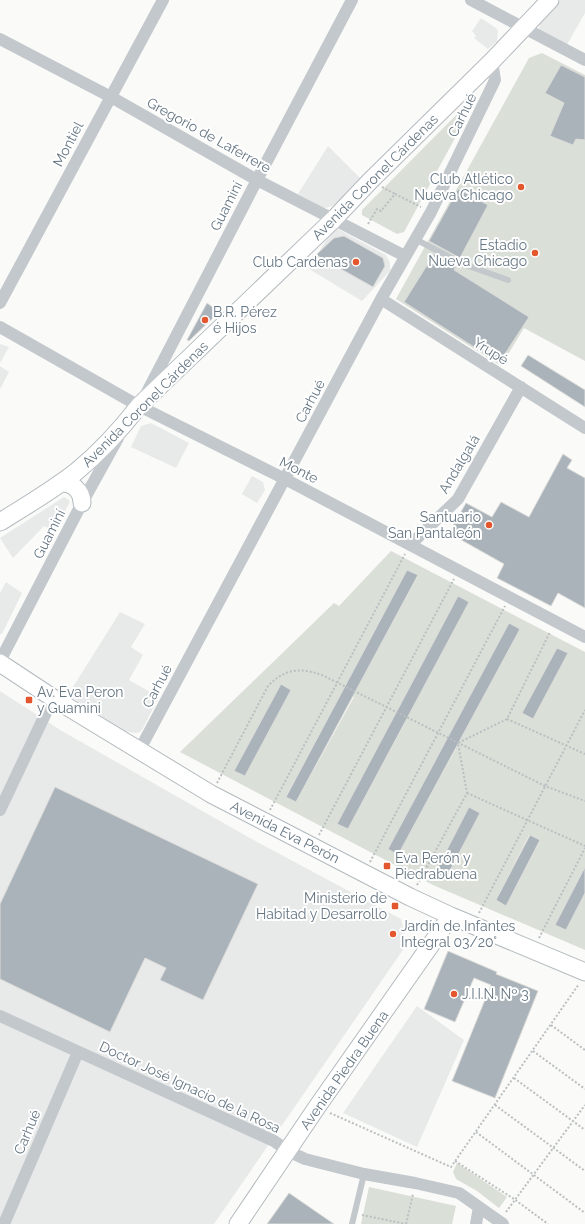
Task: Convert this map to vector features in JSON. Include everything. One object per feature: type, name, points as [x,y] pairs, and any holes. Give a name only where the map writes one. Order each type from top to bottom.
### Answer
[{"type":"main road","name":"Avenida Coronel Cárdenas","points":[[0,522],[59,484],[90,460],[127,422],[139,406],[333,220],[370,181],[492,61],[550,0]]},
{"type":"main road","points":[[59,484],[65,482],[72,485],[82,498],[82,503]]},
{"type":"main road","name":"Avenida Eva Perón","points":[[0,662],[53,698],[211,794],[410,897],[451,916],[533,950],[583,977]]},
{"type":"main road","name":"Avenida Piedra Buena","points":[[238,1224],[317,1107],[451,916]]},
{"type":"street","name":"Montiel","points":[[0,303],[162,0]]},
{"type":"street","name":"Guaminí","points":[[139,406],[256,180],[352,0]]},
{"type":"street","points":[[471,0],[585,60]]},
{"type":"street","name":"Gregorio de Laferrere","points":[[0,38],[111,97],[256,180],[404,256]]},
{"type":"street","name":"Carhué","points":[[139,751],[404,256],[431,212],[495,80],[492,61]]},
{"type":"street","name":"Yrupé","points":[[381,299],[585,428]]},
{"type":"street","name":"Monte","points":[[0,327],[139,406],[285,479],[585,637]]},
{"type":"street","name":"Andalgalá","points":[[410,546],[458,499],[521,387]]},
{"type":"street","name":"Guaminí","points":[[0,662],[82,503],[127,422]]},
{"type":"street","points":[[0,810],[53,698]]},
{"type":"street","name":"Doctor José Ignacio de la Rosa","points":[[0,1016],[274,1141],[288,1151],[305,1159],[364,1174],[459,1193],[501,1223]]},
{"type":"street","name":"Carhué","points":[[4,1224],[78,1052]]},
{"type":"street","points":[[476,1224],[479,1207]]},
{"type":"lane","points":[[414,240],[463,264],[508,280]]},
{"type":"lane","points":[[352,1224],[364,1174]]},
{"type":"path","points":[[362,235],[377,209],[381,212],[395,194],[409,203],[431,212]]},
{"type":"path","points":[[264,821],[410,546]]},
{"type":"path","points":[[313,847],[458,571]]},
{"type":"path","points":[[364,873],[509,598]]},
{"type":"path","points":[[458,743],[507,719],[556,622]]},
{"type":"path","points":[[211,794],[268,686],[282,674],[303,670],[313,672],[337,683],[545,786],[585,801]]},
{"type":"path","points":[[473,925],[585,710]]},
{"type":"path","points":[[507,719],[585,754]]},
{"type":"path","points":[[410,897],[467,793],[458,743]]},
{"type":"path","points":[[467,793],[585,847],[533,950]]},
{"type":"path","points":[[317,1107],[451,1167],[583,977]]},
{"type":"path","points":[[551,1025],[585,1050]]},
{"type":"path","points":[[533,1051],[585,1090]]},
{"type":"path","points":[[514,1078],[585,1130]]},
{"type":"path","points":[[495,1105],[585,1171]]},
{"type":"path","points":[[501,1223],[514,1199],[585,1105]]},
{"type":"path","points":[[476,1132],[585,1213]]},
{"type":"path","points":[[455,1161],[514,1199],[548,1224]]},
{"type":"path","points":[[355,1214],[406,1224],[415,1183]]},
{"type":"shaded area","points":[[561,0],[585,0],[585,13],[565,48],[540,33],[539,28],[541,19]]},
{"type":"shaded area","points":[[481,18],[498,31],[497,41],[488,49],[474,38],[476,36],[472,31]]},
{"type":"shaded area","name":"Club Atlético Nueva Chicago","points":[[542,53],[585,75],[585,361],[524,328],[501,366],[396,299],[529,58]]},
{"type":"shaded area","points":[[471,100],[474,100],[474,103],[404,232],[397,234],[362,215],[362,210]]},
{"type":"shaded area","points":[[328,146],[361,179],[335,205],[326,208],[298,194]]},
{"type":"shaded area","points":[[338,229],[386,255],[390,263],[390,271],[362,301],[309,269],[331,232]]},
{"type":"shaded area","points":[[0,344],[9,347],[0,363]]},
{"type":"shaded area","points":[[0,366],[9,372],[0,389]]},
{"type":"shaded area","points":[[151,423],[189,443],[176,468],[131,447],[141,426]]},
{"type":"shaded area","points":[[252,476],[263,482],[265,490],[257,503],[242,494]]},
{"type":"shaded area","points":[[64,497],[70,501],[55,532],[44,526],[13,558],[0,538]]},
{"type":"shaded area","points":[[391,551],[585,652],[585,867],[556,924],[566,930],[585,893],[585,950],[433,885],[180,752],[334,603],[339,606]],"holes":[[[407,570],[418,576],[360,682],[350,677]],[[458,597],[411,709],[401,703]],[[509,623],[520,629],[462,736]],[[557,648],[567,653],[532,719],[522,713]],[[281,684],[291,690],[245,776],[235,771]],[[343,691],[354,697],[296,802],[286,796]],[[395,718],[405,723],[348,829],[338,824]],[[445,743],[456,749],[398,854],[388,849]],[[469,807],[480,813],[446,878],[436,873]],[[529,835],[540,841],[506,906],[496,900]]]},
{"type":"shaded area","points":[[6,582],[22,593],[2,634],[0,634],[0,593]]},
{"type":"shaded area","points":[[120,612],[145,624],[131,647],[143,655],[129,680],[159,697],[143,728],[140,732],[135,733],[124,731],[68,695]]},
{"type":"shaded area","points":[[0,691],[62,731],[248,837],[401,919],[407,944],[214,1224],[0,1224]]},
{"type":"shaded area","points":[[417,1006],[464,1040],[417,1147],[343,1113]]},
{"type":"shaded area","points":[[457,1163],[507,1197],[499,1208],[477,1191],[456,1179],[453,1172]]},
{"type":"shaded area","points":[[369,1187],[456,1206],[452,1224],[361,1224]]},
{"type":"building","points":[[561,65],[585,77],[585,140],[576,139],[573,145],[550,136],[564,103],[545,93]]},
{"type":"building","points":[[458,189],[488,205],[460,258],[429,241]]},
{"type":"building","name":"Club Cardenas","points":[[344,236],[383,258],[385,266],[373,287],[316,255],[334,238]]},
{"type":"building","points":[[434,254],[456,266],[454,270],[529,317],[499,363],[404,302]]},
{"type":"building","name":"B.R. Pérez é Hijos","points":[[207,303],[219,312],[189,341],[187,340]]},
{"type":"building","points":[[528,355],[585,390],[585,407],[521,366]]},
{"type":"building","points":[[563,454],[572,460],[567,468],[585,478],[585,608],[558,593],[551,606],[497,578],[504,564],[449,533],[466,503],[492,517],[501,502],[529,517]]},
{"type":"building","points":[[407,570],[418,575],[296,802],[286,797]]},
{"type":"building","points":[[458,596],[469,602],[348,829],[337,824]]},
{"type":"building","points":[[509,623],[520,629],[398,855],[388,849]]},
{"type":"building","points":[[557,648],[568,653],[533,719],[522,713]]},
{"type":"building","points":[[281,684],[291,690],[245,776],[234,771]]},
{"type":"building","points":[[55,787],[258,884],[203,1000],[160,980],[166,968],[145,958],[110,1032],[0,979],[0,904]]},
{"type":"building","points":[[469,807],[480,813],[446,878],[435,873]]},
{"type":"building","points":[[530,835],[540,840],[506,906],[496,900]]},
{"type":"building","points":[[585,867],[585,893],[566,930],[555,925]]},
{"type":"building","points":[[448,951],[497,972],[496,974],[538,991],[495,1098],[452,1081],[491,985],[474,978],[455,1022],[424,1009]]},
{"type":"building","points":[[289,1193],[334,1224],[267,1224]]},
{"type":"place","name":"Club Atlético Nueva Chicago","points":[[521,187]]},
{"type":"place","name":"Estadio Nueva Chicago","points":[[535,253]]},
{"type":"place","name":"Club Cardenas","points":[[356,262]]},
{"type":"place","name":"B.R. Pérez é Hijos","points":[[205,320]]},
{"type":"place","name":"Santuario San Pantaleón","points":[[489,525]]},
{"type":"place","name":"Av. Eva Peron y Guamini","points":[[29,700]]},
{"type":"place","name":"Eva Perón y Piedrabuena","points":[[387,866]]},
{"type":"place","name":"Ministerio de Habitad y Desarrollo","points":[[395,906]]},
{"type":"place","name":"Jardín de Infantes Integral 03/20°","points":[[393,934]]},
{"type":"place","name":"J.I.I.N. Nº 3","points":[[454,994]]}]
